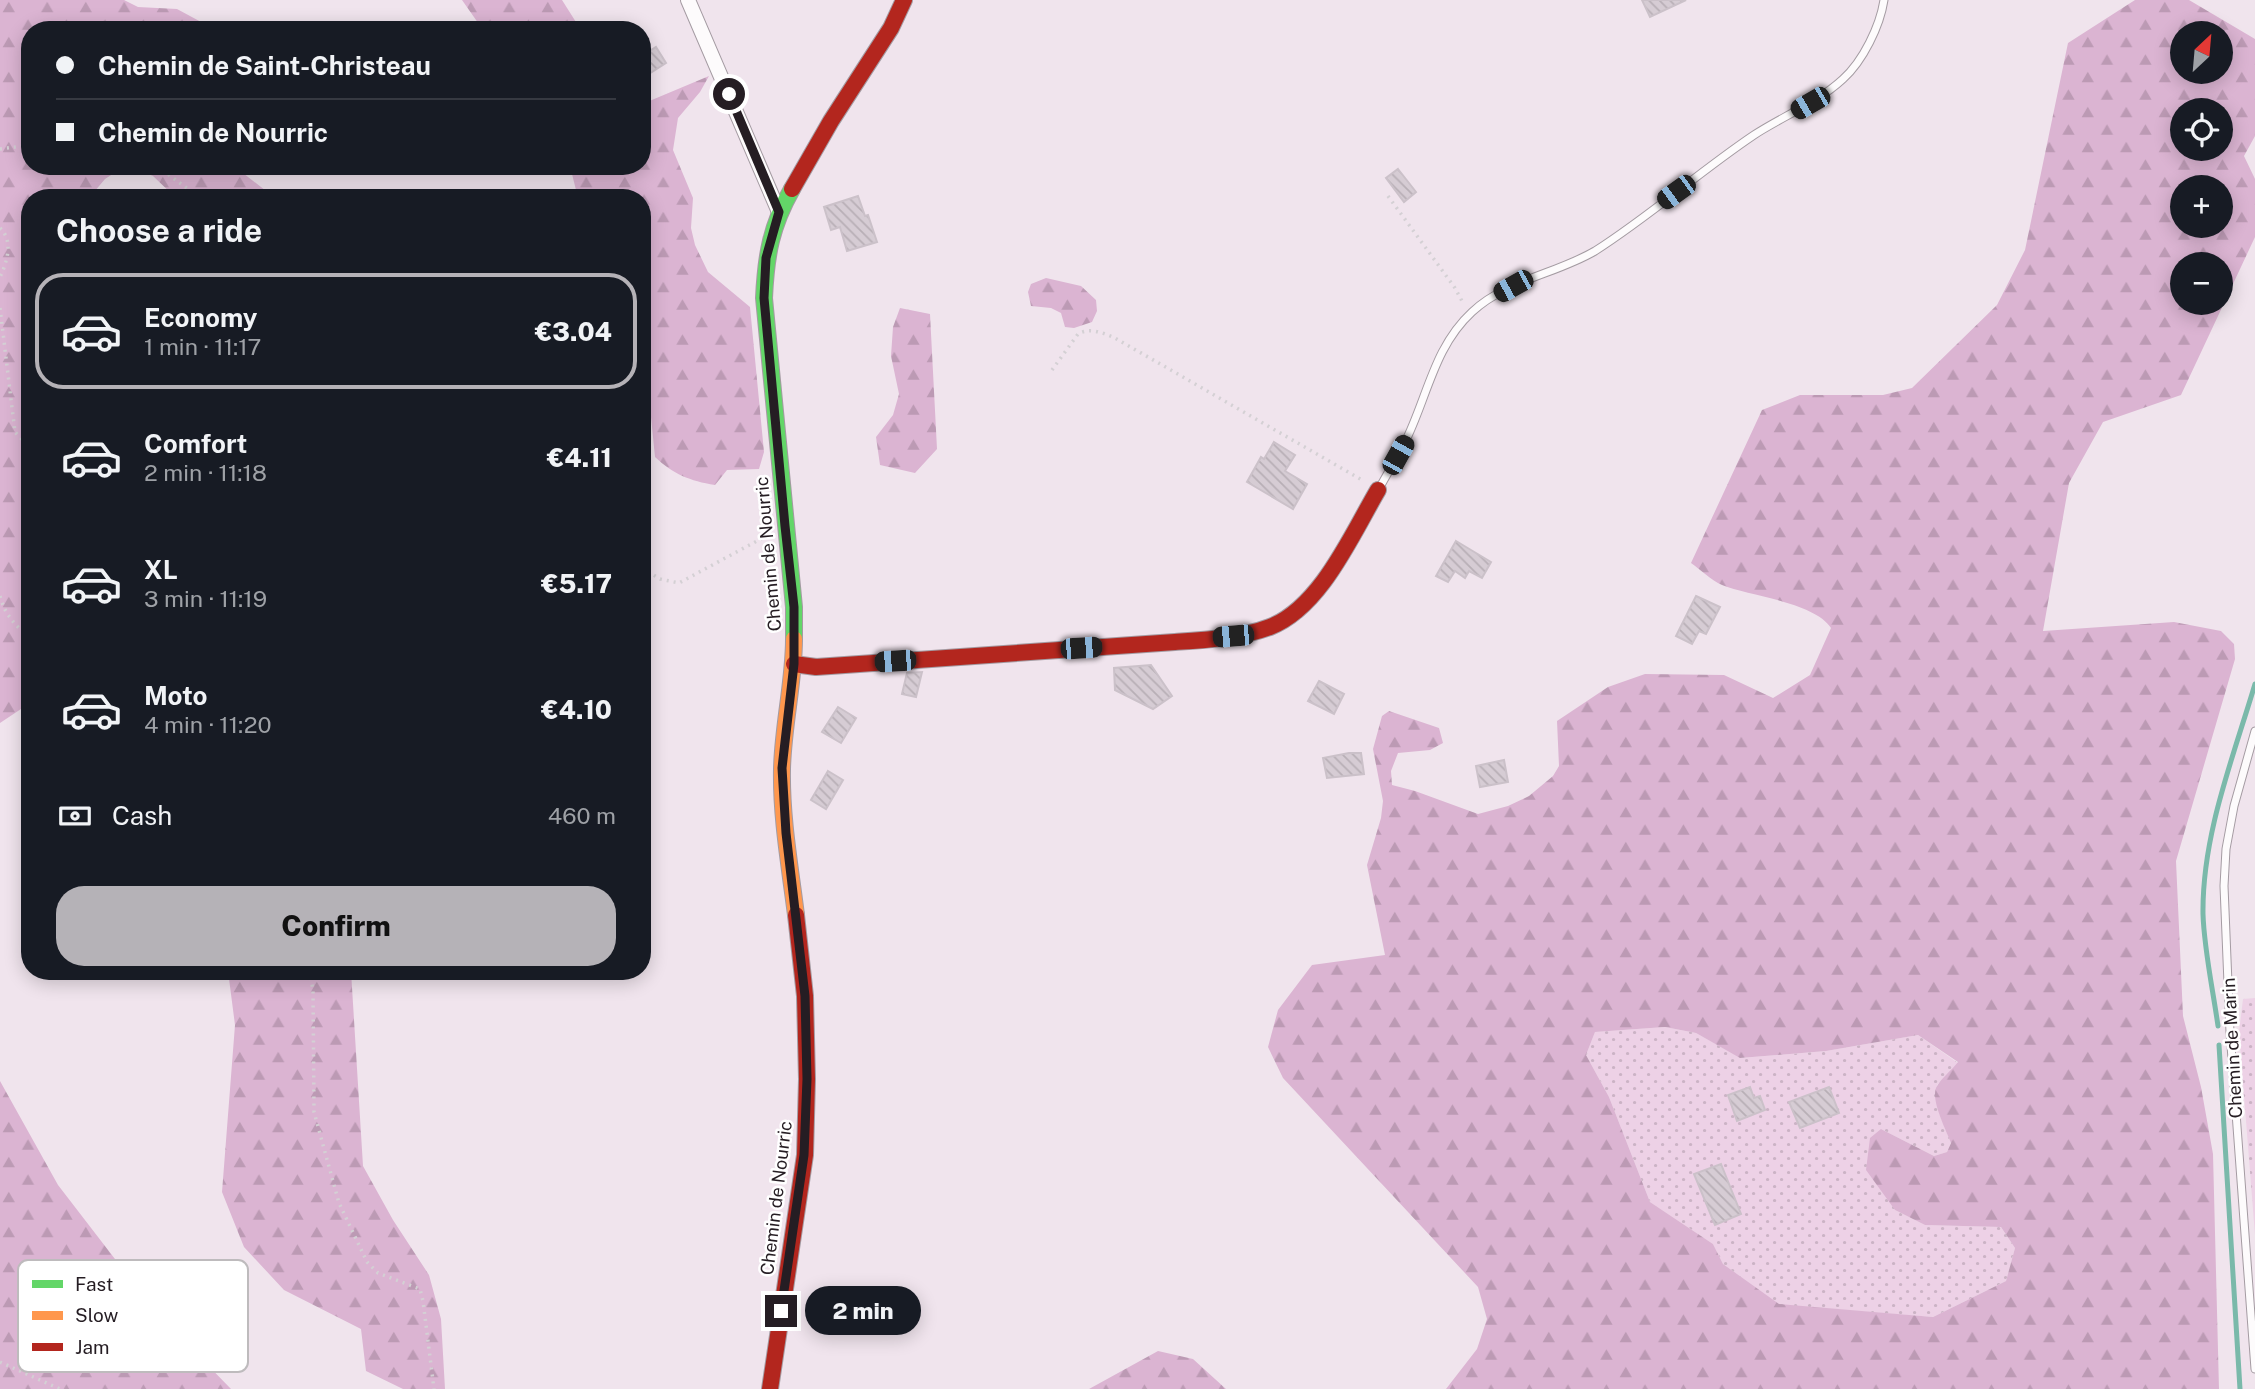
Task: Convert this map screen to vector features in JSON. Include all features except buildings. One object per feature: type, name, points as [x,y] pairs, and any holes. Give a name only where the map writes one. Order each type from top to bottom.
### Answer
[{"type":"street","points":[[688,0],[779,212]]},
{"type":"street","name":"Chemin de Nourric","points":[[770,1389],[804,1155],[807,1079],[805,996],[786,833],[782,768],[794,664],[794,607],[764,298],[766,258],[779,212],[831,121],[891,28],[904,0]]},
{"type":"street","points":[[794,664],[816,667],[1105,646],[1233,636],[1266,629],[1286,618],[1310,597],[1378,489]]},
{"type":"lane","points":[[1378,489],[1407,438],[1437,359],[1469,314],[1480,304],[1513,286],[1593,252],[1754,135],[1810,103],[1844,79],[1861,56],[1882,11],[1884,0]]},
{"type":"lane","name":"Chemin de Marin","points":[[2255,730],[2234,806],[2226,849],[2224,886],[2230,1032],[2255,1368]]},
{"type":"path","points":[[0,149],[21,146]]},
{"type":"path","points":[[169,175],[188,189]]},
{"type":"path","points":[[1388,196],[1455,288],[1469,314]]},
{"type":"path","points":[[0,228],[8,241],[8,260],[0,277]]},
{"type":"path","points":[[0,308],[15,432],[21,438]]},
{"type":"path","points":[[1052,370],[1078,334],[1084,331],[1105,334],[1378,489]]},
{"type":"path","points":[[651,574],[660,579],[679,583],[785,526]]},
{"type":"path","points":[[0,596],[4,610],[21,630]]},
{"type":"path","points":[[311,980],[314,1112],[339,1203],[367,1262],[378,1273],[420,1289],[424,1301],[434,1389]]},
{"type":"path","points":[[0,1362],[18,1370]]},
{"type":"path","points":[[22,1372],[60,1389]]},
{"type":"shaded area","points":[[2255,998],[2255,1235],[2239,1032],[2243,999]]},
{"type":"shaded area","points":[[1665,1027],[1696,1033],[1741,1058],[1826,1051],[1918,1035],[1958,1063],[1937,1085],[1939,1113],[1951,1143],[1947,1152],[1934,1156],[1881,1129],[1895,1210],[1925,1225],[2001,1227],[2015,1248],[2006,1281],[1933,1317],[1779,1305],[1723,1264],[1713,1244],[1650,1202],[1609,1097],[1586,1055],[1595,1032]]},
{"type":"green space","points":[[0,0],[124,0],[138,7],[177,9],[199,21],[21,21],[21,175],[111,175],[97,189],[21,189],[21,709],[0,723]]},
{"type":"green space","points":[[462,0],[562,0],[575,21],[477,21]]},
{"type":"green space","points":[[2135,0],[2189,0],[2225,21],[2170,21],[2170,84],[2233,84],[2233,26],[2255,39],[2255,136],[2244,156],[2255,179],[2255,237],[2233,284],[2233,252],[2170,252],[2170,315],[2218,315],[2181,395],[2103,422],[2069,483],[2043,631],[2174,622],[2221,631],[2234,644],[2235,659],[2176,861],[2183,1016],[2201,1087],[2213,1154],[2219,1389],[1446,1389],[1477,1349],[1487,1319],[1478,1287],[1283,1078],[1268,1047],[1278,1010],[1312,965],[1385,955],[1367,865],[1381,818],[1383,801],[1373,749],[1382,716],[1389,711],[1439,728],[1443,743],[1430,750],[1398,753],[1391,771],[1392,785],[1478,814],[1508,806],[1529,796],[1553,776],[1559,766],[1557,721],[1608,687],[1645,674],[1724,675],[1773,698],[1810,675],[1831,628],[1823,619],[1796,606],[1722,585],[1691,563],[1762,410],[1800,395],[1883,395],[1912,388],[1997,305],[2025,250],[2068,43]],"holes":[[[1665,1027],[1696,1033],[1740,1058],[1826,1051],[1918,1035],[1958,1062],[1940,1081],[1935,1094],[1951,1143],[1947,1152],[1934,1156],[1881,1129],[1870,1138],[1866,1170],[1895,1210],[1925,1225],[2001,1227],[2015,1248],[2006,1281],[1933,1317],[1779,1304],[1723,1264],[1713,1244],[1650,1202],[1609,1097],[1586,1055],[1595,1032]]]},
{"type":"green space","points":[[709,76],[700,92],[678,118],[673,150],[693,198],[691,228],[695,245],[708,272],[750,307],[764,452],[759,469],[727,470],[715,485],[682,476],[655,457],[651,417],[651,189],[576,189],[572,175],[651,175],[651,100]]},
{"type":"green space","points":[[151,175],[246,175],[263,189],[167,189]]},
{"type":"green space","points":[[1046,278],[1081,286],[1096,300],[1097,311],[1092,322],[1074,328],[1065,327],[1061,313],[1051,308],[1031,306],[1028,292],[1031,284]]},
{"type":"green space","points":[[900,308],[930,314],[937,449],[915,473],[880,465],[876,437],[893,415],[899,394],[891,356],[893,327]]},
{"type":"green space","points":[[229,980],[352,980],[363,1166],[393,1220],[429,1275],[441,1319],[445,1389],[403,1389],[366,1371],[361,1329],[284,1290],[244,1247],[222,1192],[235,1025]]},
{"type":"green space","points":[[0,1081],[58,1185],[116,1260],[18,1260],[18,1372],[214,1372],[231,1389],[0,1389]]},
{"type":"green space","points":[[1158,1351],[1193,1359],[1226,1389],[1089,1389]]},
{"type":"waterway","points":[[2218,1026],[2205,941],[2204,884],[2220,797],[2255,684]]},
{"type":"waterway","points":[[2219,1045],[2240,1389]]},
{"type":"traffic: fast","points":[[792,189],[771,241],[764,298],[794,607],[794,639]]},
{"type":"traffic: slow","points":[[794,639],[782,787],[796,915]]},
{"type":"traffic: jam","points":[[792,189],[831,121],[891,28],[904,0]]},
{"type":"traffic: jam","points":[[794,664],[816,667],[1187,641],[1259,631],[1288,617],[1320,586],[1378,490]]},
{"type":"traffic: jam","points":[[770,1389],[805,1155],[805,996],[796,915]]},
{"type":"route","points":[[729,94],[779,212],[766,258],[764,298],[794,607],[794,664],[782,768],[786,833],[805,996],[807,1079],[804,1155],[781,1311]]}]
